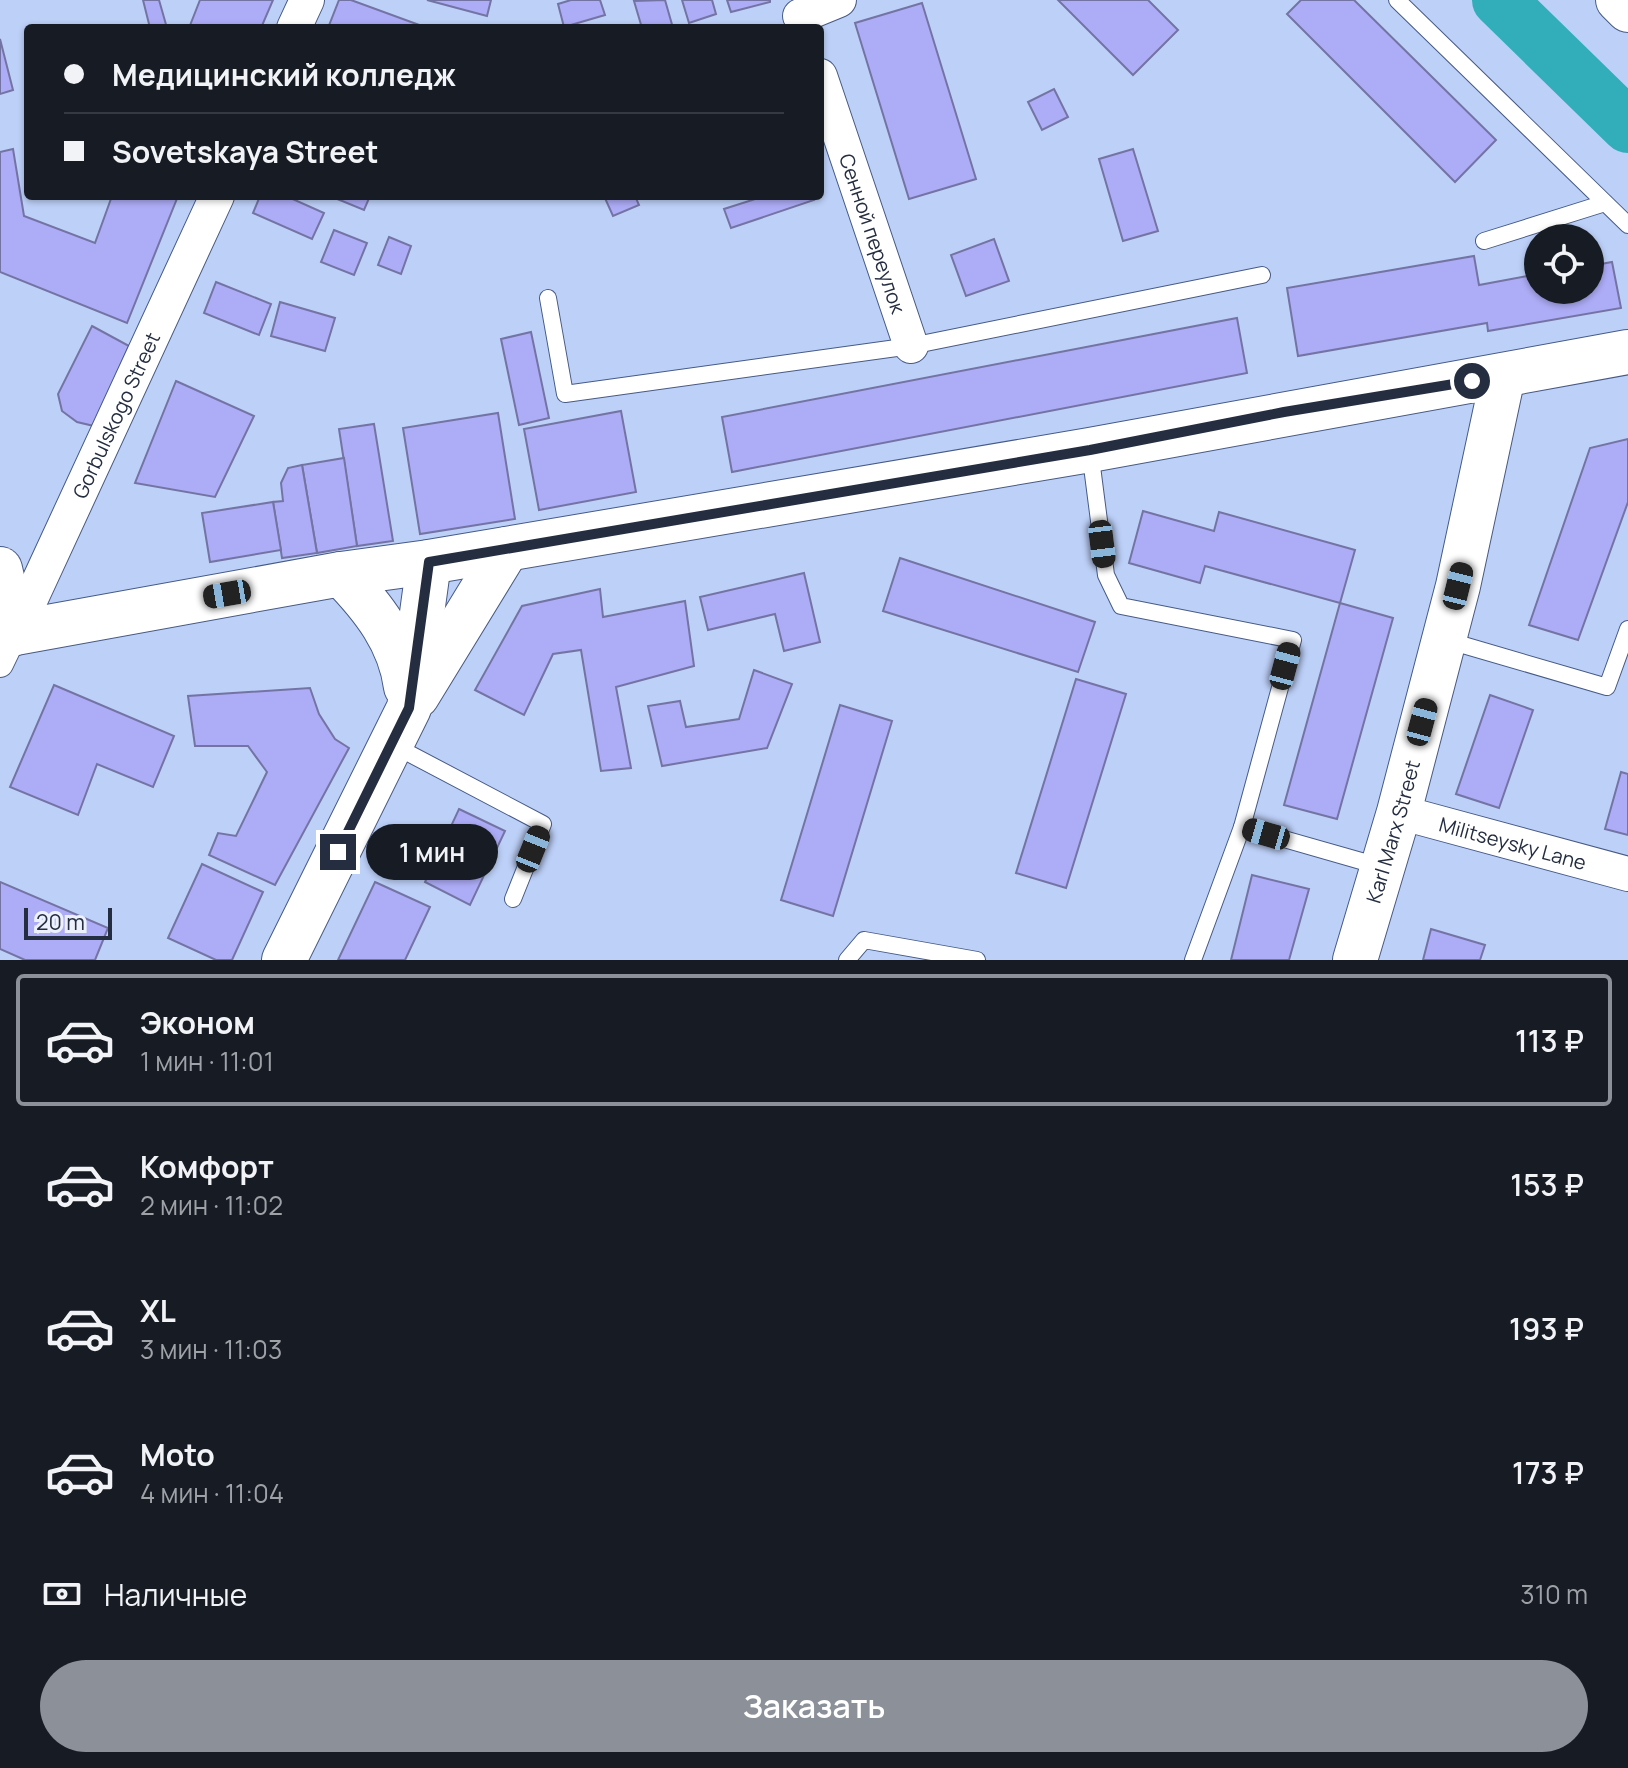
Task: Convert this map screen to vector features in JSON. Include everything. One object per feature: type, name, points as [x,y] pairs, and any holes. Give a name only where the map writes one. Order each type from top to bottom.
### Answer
[{"type":"main road","points":[[1618,0],[1628,10]]},
{"type":"main road","points":[[0,569],[5,641],[341,574],[429,562],[1090,450],[1284,412],[1628,352]]},
{"type":"main road","name":"Karl Marx Street","points":[[1355,960],[1399,812],[1445,639],[1478,502],[1503,376]]},
{"type":"main road","points":[[284,960],[400,726],[507,549]]},
{"type":"main road","points":[[400,726],[429,562]]},
{"type":"main road","points":[[341,574],[368,602],[392,638],[404,669],[400,726]]},
{"type":"street","points":[[296,24],[307,0]]},
{"type":"street","points":[[800,15],[839,0]]},
{"type":"street","name":"Сенной переулок","points":[[824,88],[911,346]]},
{"type":"street","name":"Gorbulskogo Street","points":[[5,641],[215,200]]},
{"type":"street","name":"Militseysky Lane","points":[[1399,812],[1628,874]]},
{"type":"lane","points":[[1397,0],[1628,225]]},
{"type":"lane","points":[[1484,241],[1605,203]]},
{"type":"lane","points":[[548,298],[565,394],[911,346],[1262,275]]},
{"type":"lane","points":[[1090,450],[1106,575],[1121,606],[1293,640],[1242,827],[1193,960]]},
{"type":"lane","points":[[1445,639],[1607,687],[1628,629]]},
{"type":"lane","points":[[400,726],[543,824],[513,899]]},
{"type":"lane","points":[[1242,827],[1382,867]]},
{"type":"lane","points":[[847,960],[864,940],[977,960]]},
{"type":"building","points":[[143,0],[159,0],[166,24],[149,24]]},
{"type":"building","points":[[200,0],[273,0],[263,24],[191,24]]},
{"type":"building","points":[[339,0],[351,0],[417,24],[330,24]]},
{"type":"building","points":[[427,0],[491,0],[487,16]]},
{"type":"building","points":[[571,0],[600,0],[605,15],[563,24],[558,4]]},
{"type":"building","points":[[665,0],[672,24],[641,24],[634,1]]},
{"type":"building","points":[[682,0],[712,0],[716,14],[689,23]]},
{"type":"building","points":[[727,0],[770,0],[770,2],[731,12]]},
{"type":"building","points":[[1058,0],[1148,0],[1178,30],[1133,75]]},
{"type":"building","points":[[1301,0],[1354,0],[1496,140],[1455,182],[1287,14]]},
{"type":"building","points":[[922,3],[976,179],[909,199],[855,23]]},
{"type":"building","points":[[0,39],[13,90],[0,94]]},
{"type":"building","points":[[1054,89],[1068,117],[1042,130],[1028,102]]},
{"type":"building","points":[[13,149],[24,216],[95,243],[111,200],[176,200],[127,323],[0,272],[0,152]]},
{"type":"building","points":[[1133,149],[1158,231],[1123,241],[1099,159]]},
{"type":"building","points":[[258,200],[295,200],[324,213],[312,239],[253,213]]},
{"type":"building","points":[[340,200],[368,200],[364,210]]},
{"type":"building","points":[[606,200],[637,200],[639,205],[613,216]]},
{"type":"building","points":[[752,200],[814,200],[731,228],[724,209]]},
{"type":"building","points":[[334,230],[367,243],[354,275],[321,262]]},
{"type":"building","points":[[389,237],[411,246],[401,274],[378,265]]},
{"type":"building","points":[[994,239],[1009,281],[966,296],[951,255]]},
{"type":"building","points":[[1474,256],[1479,285],[1524,277],[1524,304],[1604,304],[1604,263],[1612,262],[1621,308],[1488,331],[1487,323],[1298,356],[1287,288]]},
{"type":"building","points":[[216,282],[271,304],[259,335],[204,313]]},
{"type":"building","points":[[280,302],[335,318],[325,351],[271,336]]},
{"type":"building","points":[[1237,318],[1247,373],[732,472],[722,417]]},
{"type":"building","points":[[92,326],[129,346],[94,426],[77,422],[62,411],[58,394]]},
{"type":"building","points":[[531,332],[549,418],[519,425],[501,339]]},
{"type":"building","points":[[176,381],[254,416],[215,497],[135,483]]},
{"type":"building","points":[[621,411],[636,492],[539,510],[524,429]]},
{"type":"building","points":[[498,413],[515,519],[420,534],[403,428]]},
{"type":"building","points":[[374,424],[393,541],[357,546],[339,429]]},
{"type":"building","points":[[1628,439],[1628,502],[1578,640],[1529,625],[1590,448]]},
{"type":"building","points":[[344,458],[357,546],[317,553],[302,465]]},
{"type":"building","points":[[302,465],[317,553],[282,558],[273,502],[283,501],[281,483],[288,468]]},
{"type":"building","points":[[273,502],[281,550],[210,562],[202,513]]},
{"type":"building","points":[[1143,511],[1214,531],[1219,512],[1355,550],[1340,603],[1205,566],[1200,583],[1129,563]]},
{"type":"building","points":[[900,558],[1095,622],[1078,672],[883,611]]},
{"type":"building","points":[[804,573],[820,642],[784,651],[775,614],[708,630],[700,597]]},
{"type":"building","points":[[600,589],[603,617],[685,601],[694,666],[616,687],[631,768],[601,771],[581,650],[553,654],[524,715],[475,690],[522,606]]},
{"type":"building","points":[[1340,603],[1393,618],[1337,819],[1284,805]]},
{"type":"building","points":[[754,670],[792,684],[767,748],[662,766],[648,706],[680,701],[686,727],[739,719]]},
{"type":"building","points":[[1076,679],[1126,694],[1066,888],[1016,873]]},
{"type":"building","points":[[54,685],[174,736],[153,787],[97,764],[78,815],[10,787]]},
{"type":"building","points":[[310,688],[319,714],[335,739],[349,748],[275,885],[209,855],[218,833],[236,836],[267,772],[248,746],[195,746],[188,696]]},
{"type":"building","points":[[1490,695],[1533,710],[1499,808],[1456,794]]},
{"type":"building","points":[[840,705],[892,721],[833,916],[781,900]]},
{"type":"building","points":[[1621,772],[1628,774],[1628,835],[1605,829]]},
{"type":"building","points":[[459,809],[505,831],[470,905],[425,882]]},
{"type":"building","points":[[202,864],[263,892],[232,960],[216,960],[168,938]]},
{"type":"building","points":[[1252,875],[1309,889],[1289,960],[1231,960]]},
{"type":"building","points":[[0,882],[108,928],[95,960],[25,960],[0,949]]},
{"type":"building","points":[[375,882],[430,907],[405,960],[338,960]]},
{"type":"building","points":[[1431,929],[1485,945],[1480,960],[1423,960]]},
{"type":"waterway","points":[[1499,0],[1628,126]]},
{"type":"route","points":[[338,852],[409,708],[429,562],[1090,450],[1284,412],[1472,381]]}]
